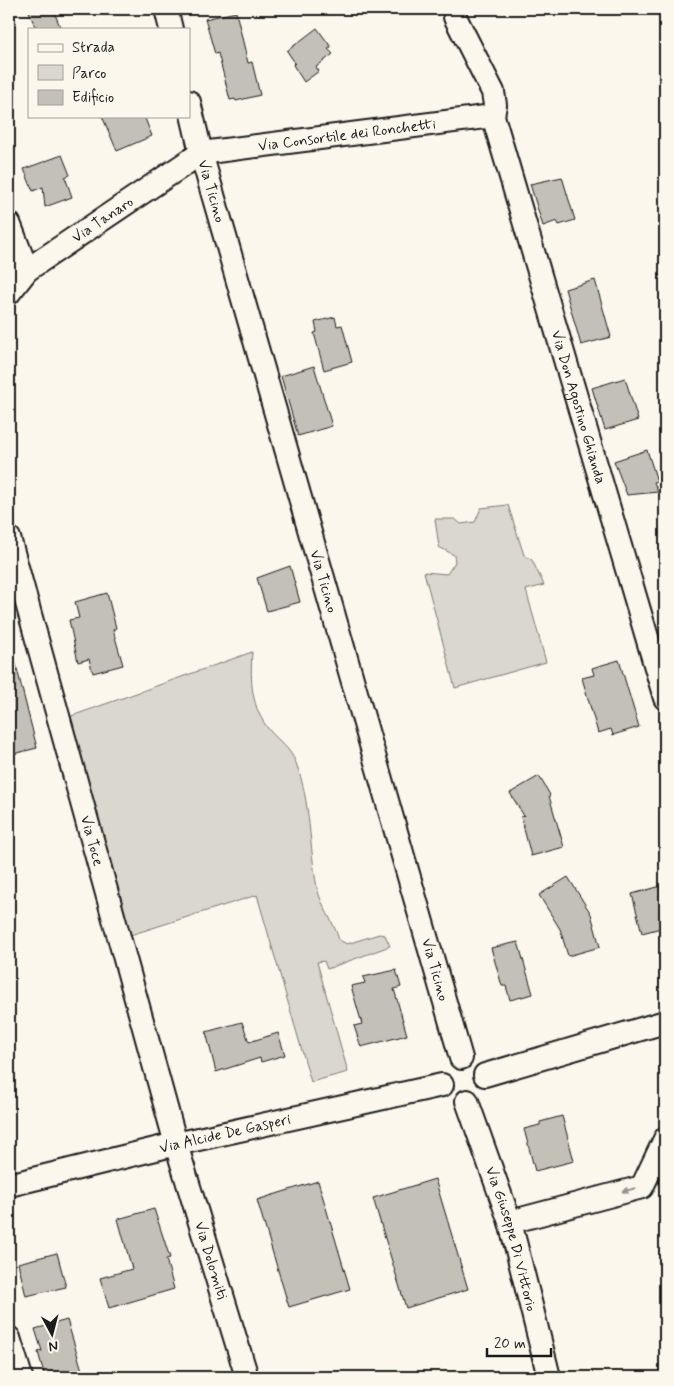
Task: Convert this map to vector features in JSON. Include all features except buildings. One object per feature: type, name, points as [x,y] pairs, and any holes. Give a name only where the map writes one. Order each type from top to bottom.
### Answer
[{"type":"street","points":[[166,9],[171,28]]},
{"type":"street","name":"Via Don Agostino Ghianda","points":[[454,9],[455,17],[493,92],[495,105],[493,116],[665,698]]},
{"type":"street","name":"Via Ticino","points":[[190,106],[201,153],[461,1058]]},
{"type":"street","name":"Via Consortile dei Ronchetti","points":[[201,153],[493,116]]},
{"type":"street","name":"Via Tanaro","points":[[9,293],[27,270],[201,153]]},
{"type":"street","points":[[9,223],[27,270]]},
{"type":"street","name":"Via Toce","points":[[9,538],[176,1144]]},
{"type":"street","points":[[485,1075],[665,1022]]},
{"type":"street","points":[[461,1058],[473,1060],[485,1075],[486,1082],[480,1095],[467,1102],[454,1100],[442,1085],[444,1070],[454,1060],[461,1058]]},
{"type":"street","name":"Via Alcide De Gasperi","points":[[9,1185],[176,1144],[442,1085]]},
{"type":"street","name":"Via Giuseppe Di Vittorio","points":[[467,1102],[510,1222],[549,1377]]},
{"type":"street","points":[[510,1222],[642,1187],[665,1139]]},
{"type":"street","name":"Via Dolomiti","points":[[176,1144],[247,1377]]},
{"type":"street","points":[[9,1338],[21,1377]]},
{"type":"green space","points":[[508,505],[524,555],[532,560],[544,585],[526,590],[546,662],[455,688],[424,572],[447,574],[455,562],[454,555],[439,547],[435,519],[455,519],[461,524],[475,522],[481,508]]},
{"type":"green space","points":[[252,652],[251,673],[255,704],[270,731],[288,749],[296,763],[307,809],[317,887],[321,901],[339,940],[347,944],[379,934],[385,935],[390,946],[327,969],[324,961],[317,962],[348,1072],[311,1082],[257,895],[124,937],[66,718]]}]
